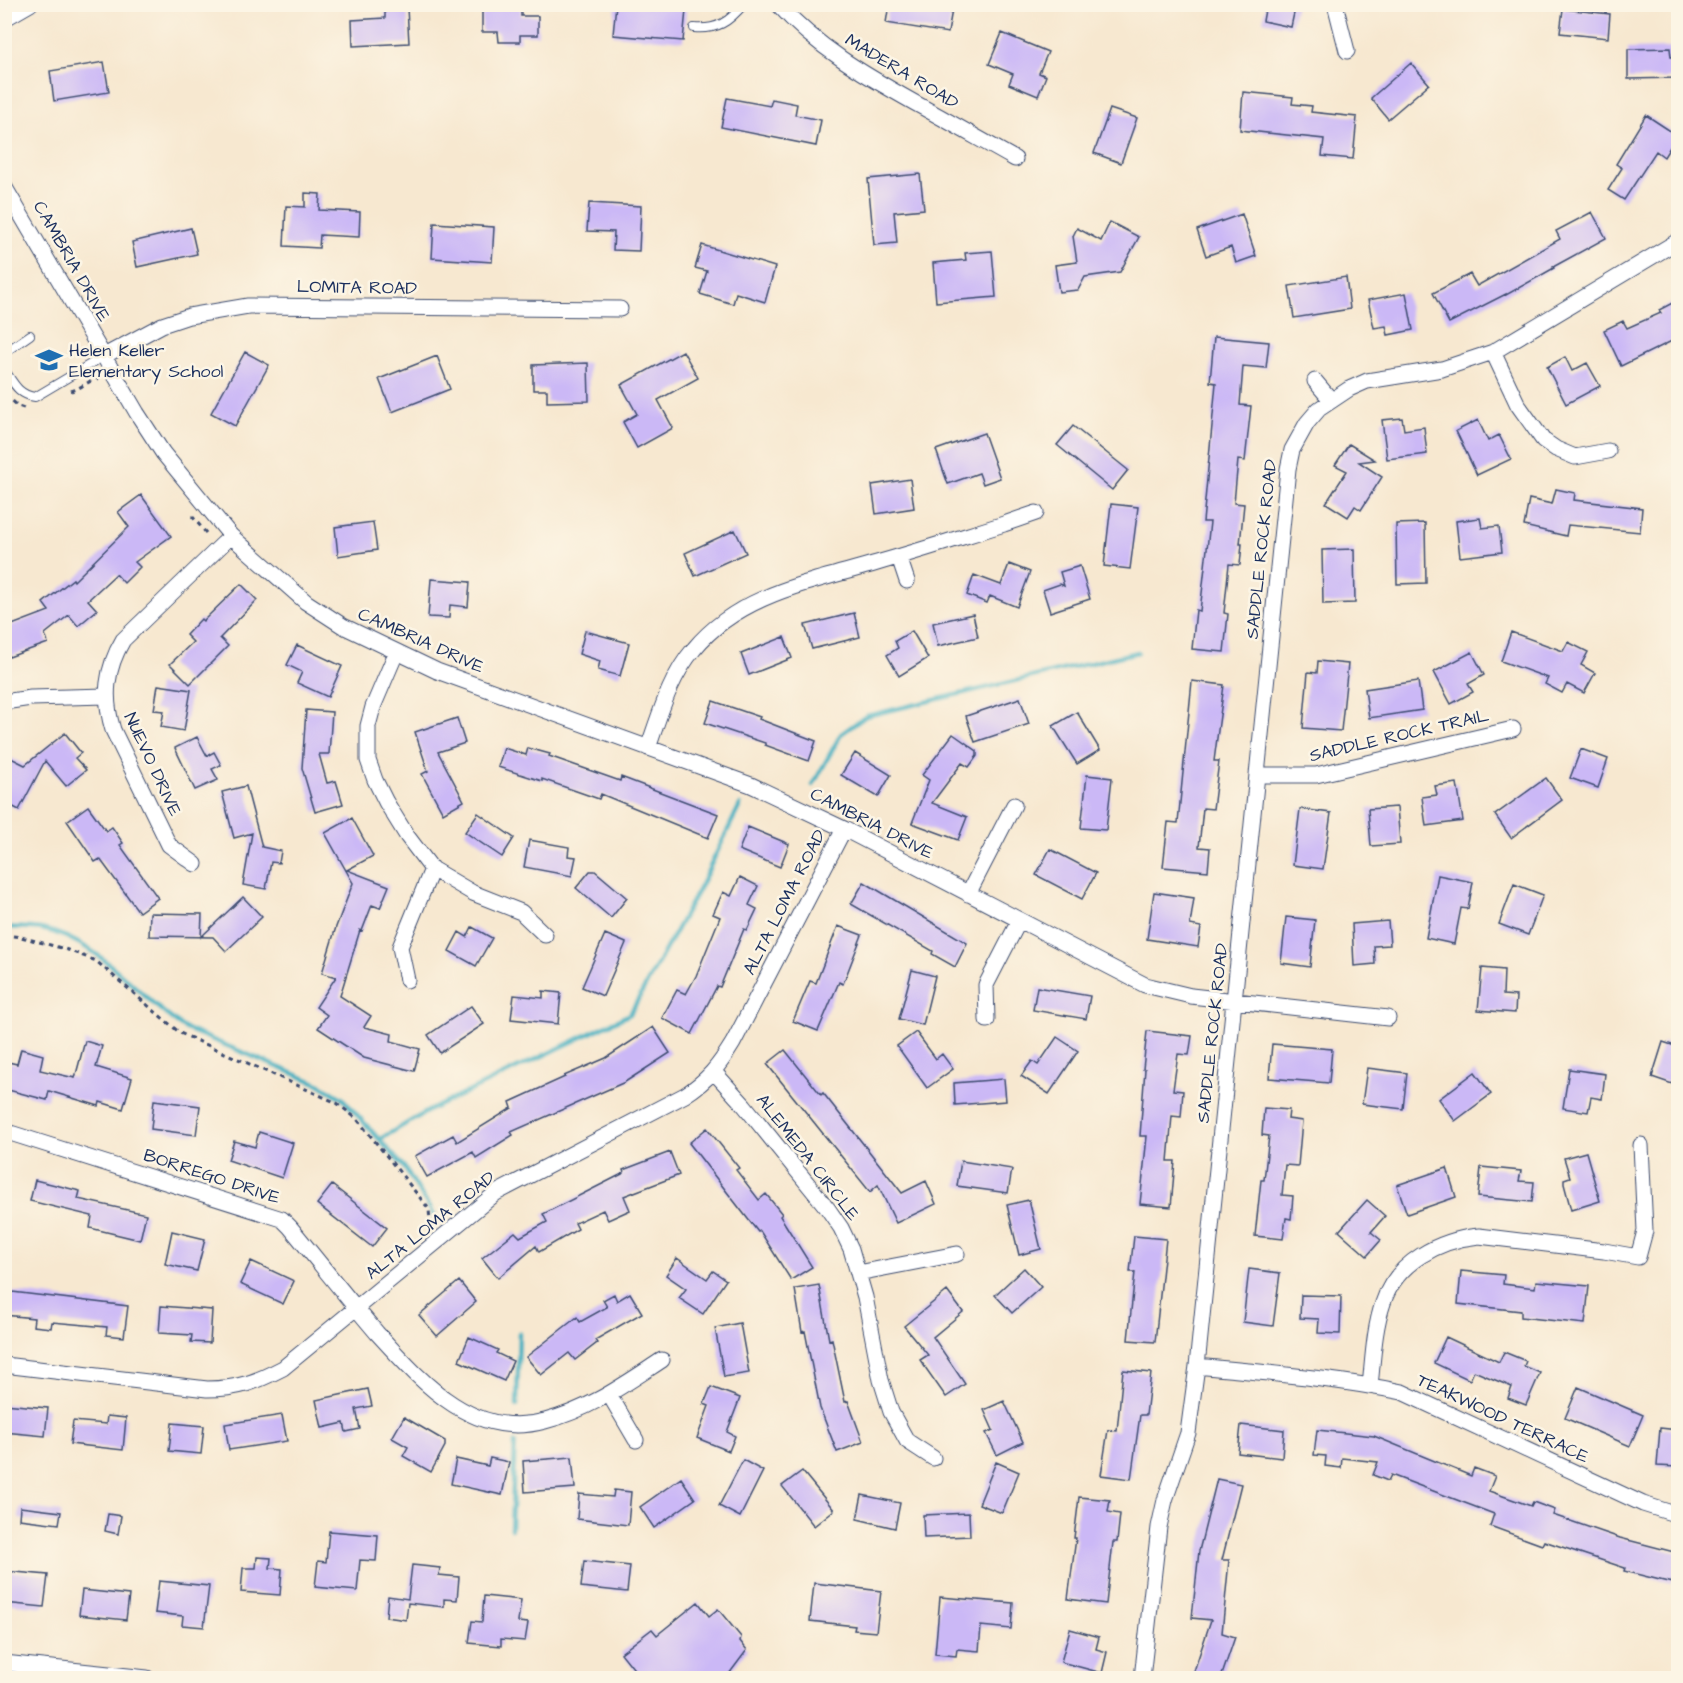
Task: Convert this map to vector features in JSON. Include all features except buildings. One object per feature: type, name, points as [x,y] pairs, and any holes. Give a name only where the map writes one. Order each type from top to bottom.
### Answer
[{"type":"street","points":[[4,19],[30,4]]},
{"type":"street","name":"MADERA ROAD","points":[[778,4],[815,40],[859,72],[1015,159]]},
{"type":"street","points":[[1335,4],[1347,51]]},
{"type":"street","name":"CAMBRIA DRIVE","points":[[4,186],[137,414],[163,453],[231,536],[306,602],[343,626],[437,671],[751,785],[844,829],[1145,985],[1191,996],[1235,1002],[1388,1018]]},
{"type":"street","name":"SADDLE ROCK ROAD","points":[[1142,1678],[1159,1527],[1165,1500],[1188,1432],[1197,1366],[1288,469],[1292,450],[1299,435],[1319,409],[1331,400],[1367,381],[1442,369],[1493,352],[1678,241]]},
{"type":"street","name":"LOMITA ROAD","points":[[104,356],[162,325],[189,316],[248,306],[620,309]]},
{"type":"street","points":[[1493,352],[1518,405],[1543,440],[1556,449],[1575,457],[1608,451]]},
{"type":"street","points":[[1315,381],[1331,400]]},
{"type":"street","points":[[648,748],[676,674],[693,650],[728,616],[751,603],[779,592],[899,557],[1036,513]]},
{"type":"street","name":"NUEVO DRIVE","points":[[195,864],[169,845],[113,730],[106,696],[115,653],[123,639],[231,536]]},
{"type":"street","points":[[899,557],[907,581]]},
{"type":"street","points":[[396,653],[373,707],[368,726],[368,760],[386,802],[432,869],[473,893],[521,912],[545,935]]},
{"type":"street","points":[[4,702],[13,699],[106,696]]},
{"type":"street","name":"SADDLE ROCK TRAIL","points":[[1257,775],[1316,775],[1513,729]]},
{"type":"street","points":[[968,894],[1014,805]]},
{"type":"street","name":"ALTA LOMA ROAD","points":[[4,1365],[207,1389],[228,1389],[247,1385],[283,1368],[496,1193],[702,1084],[714,1072],[733,1043],[844,829]]},
{"type":"street","points":[[407,980],[400,947],[432,869]]},
{"type":"street","points":[[987,1020],[986,985],[1019,921]]},
{"type":"street","name":"ALEMEDA CIRCLE","points":[[714,1072],[744,1105],[828,1209],[848,1242],[865,1297],[881,1380],[891,1412],[907,1441],[933,1458]]},
{"type":"street","name":"BORREGO DRIVE","points":[[4,1131],[282,1219],[356,1309],[417,1376],[436,1394],[478,1418],[497,1424],[520,1425],[543,1422],[574,1412],[609,1394],[662,1360]]},
{"type":"street","points":[[1370,1386],[1383,1300],[1404,1268],[1438,1246],[1459,1238],[1479,1236],[1638,1257],[1645,1231],[1641,1145]]},
{"type":"street","points":[[858,1273],[957,1254]]},
{"type":"street","name":"TEAKWOOD TERRACE","points":[[1197,1366],[1370,1386],[1415,1397],[1643,1504],[1659,1511],[1678,1515]]},
{"type":"street","points":[[609,1394],[636,1440]]},
{"type":"street","points":[[4,1663],[147,1678]]},
{"type":"lane","points":[[694,28],[709,29],[719,25],[744,4]]},
{"type":"lane","points":[[4,353],[30,335]]},
{"type":"lane","points":[[4,369],[19,392],[35,397],[104,356]]},
{"type":"path","points":[[69,391],[96,378],[101,380]]},
{"type":"path","points":[[4,392],[18,406],[29,409]]},
{"type":"path","points":[[189,511],[206,533]]},
{"type":"path","points":[[4,935],[21,937],[65,949],[96,962],[180,1033],[337,1104],[357,1119],[371,1136],[429,1209],[430,1222],[445,1236]]},
{"type":"waterway","points":[[813,785],[841,734],[866,716],[1138,652]]},
{"type":"waterway","points":[[380,1139],[430,1110],[630,1014],[701,885],[740,805]]},
{"type":"waterway","points":[[4,927],[41,929],[62,935],[82,945],[100,957],[184,1028],[319,1084],[342,1098],[404,1167],[436,1218]]},
{"type":"waterway","points":[[517,1406],[519,1333]]},
{"type":"waterway","points":[[511,1529],[515,1443]]},
{"type":"place","name":"Helen Keller Elementary School","points":[[49,360]]}]
